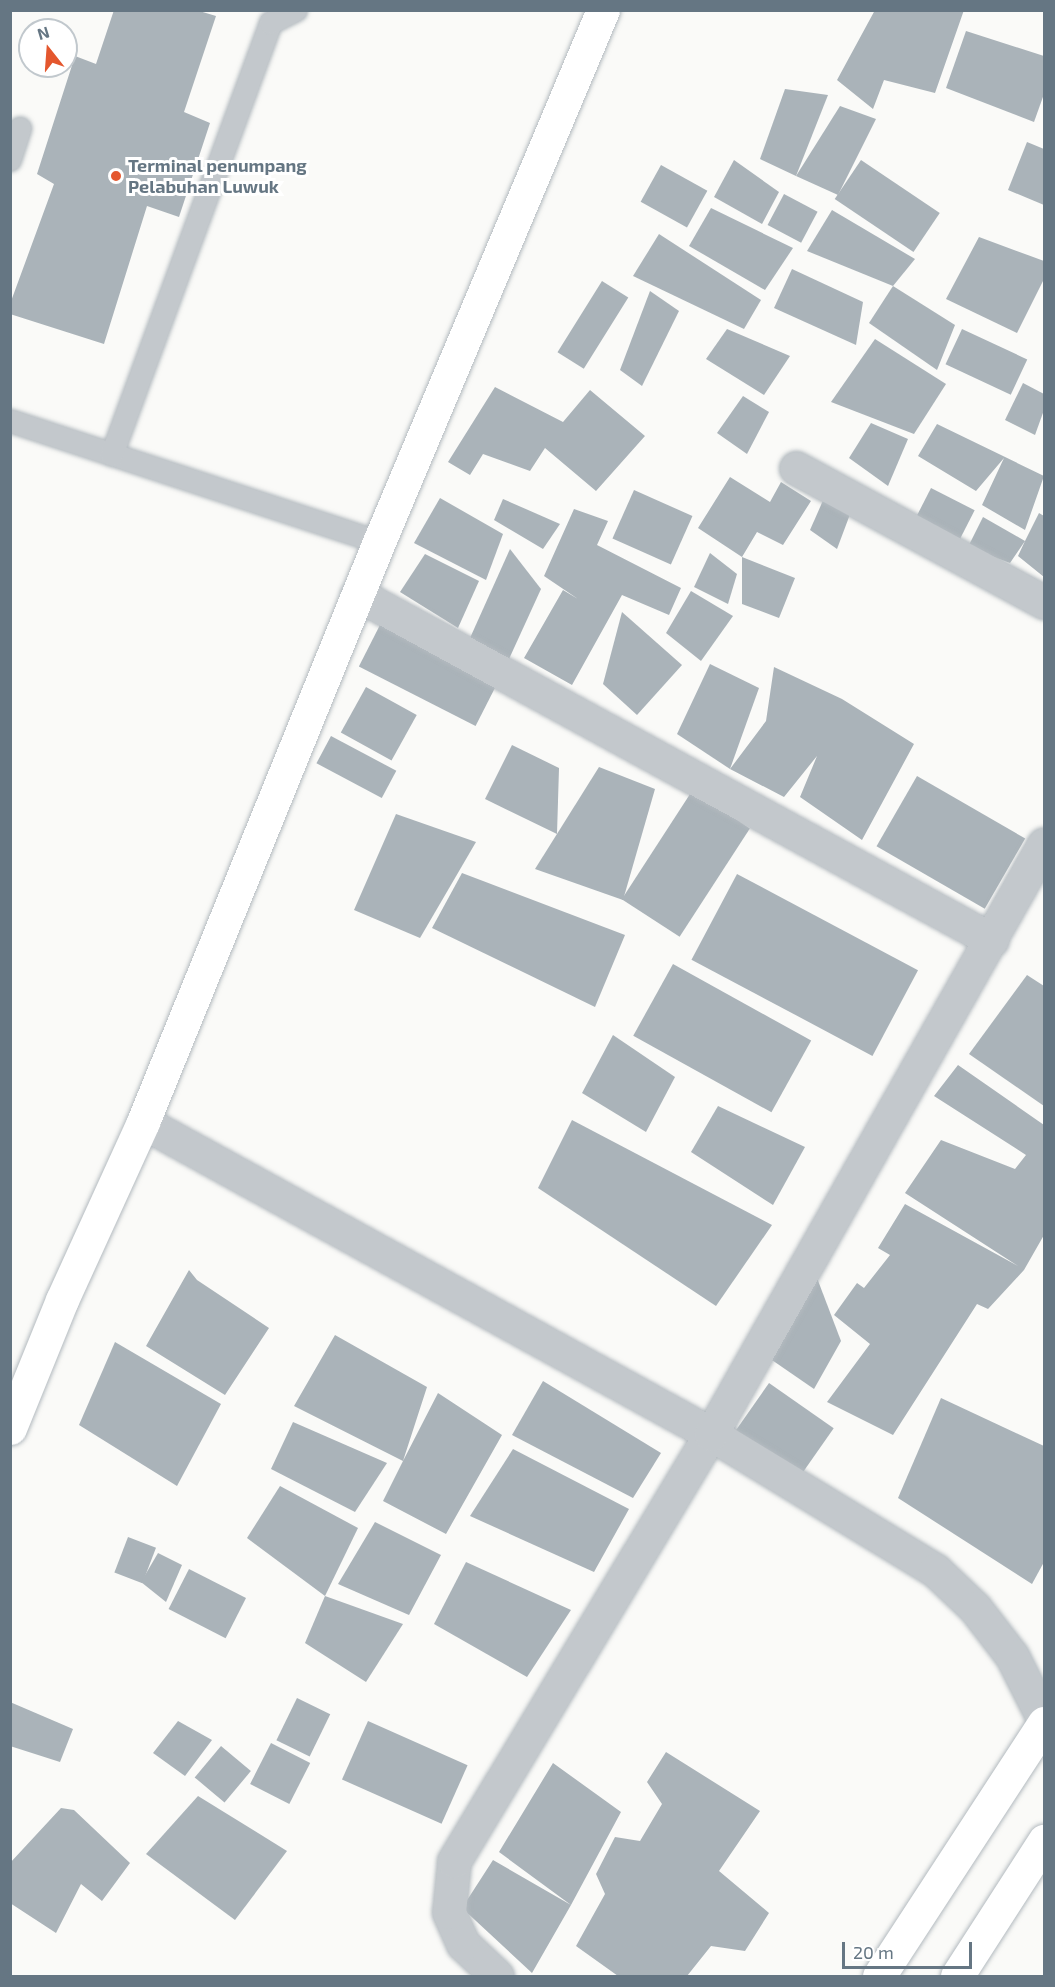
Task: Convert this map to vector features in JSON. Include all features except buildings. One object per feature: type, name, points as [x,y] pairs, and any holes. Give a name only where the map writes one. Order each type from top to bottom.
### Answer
[{"type":"main road","points":[[10,1428],[62,1300],[143,1122],[596,13]]},
{"type":"main road","points":[[879,1977],[1044,1722]]},
{"type":"main road","points":[[957,1977],[1044,1841]]},
{"type":"street","points":[[796,468],[1044,603]]},
{"type":"street","points":[[357,594],[992,940]]},
{"type":"street","points":[[497,1977],[463,1944],[449,1912],[454,1861],[711,1434],[992,940],[1044,844]]},
{"type":"street","points":[[143,1122],[711,1434],[935,1570],[975,1608],[1012,1656],[1044,1722]]},
{"type":"lane","points":[[112,454],[271,23],[296,10]]},
{"type":"lane","points":[[10,160],[20,129]]},
{"type":"lane","points":[[10,421],[379,542]]},
{"type":"place","name":"Terminal penumpang Pelabuhan Luwuk","points":[[116,176]]}]
